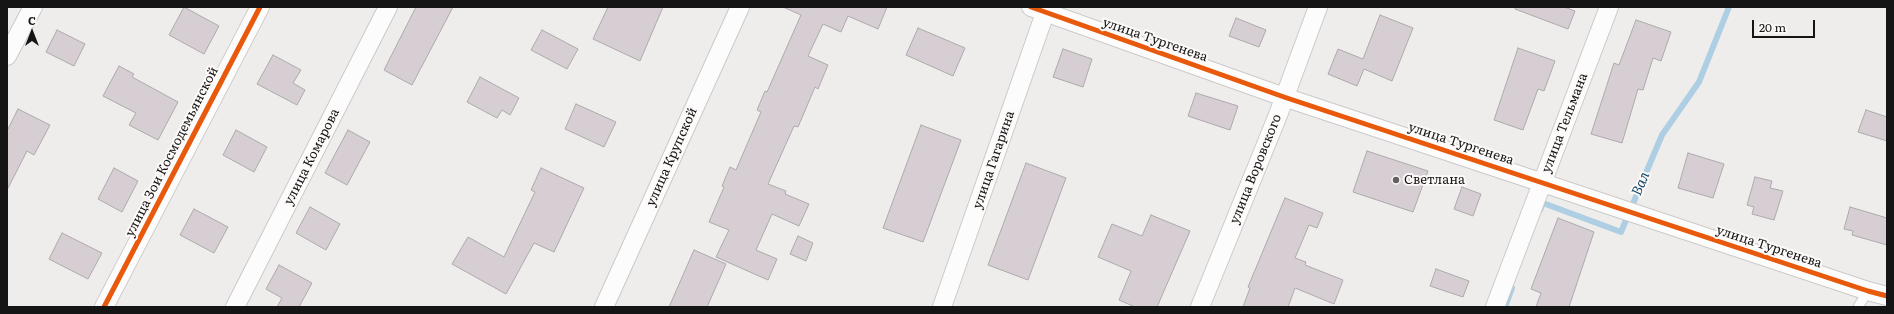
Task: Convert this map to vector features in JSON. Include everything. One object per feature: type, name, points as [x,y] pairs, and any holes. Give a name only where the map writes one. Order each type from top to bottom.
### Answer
[{"type":"street","points":[[7,56],[33,7]]},
{"type":"street","name":"улица Зои Космодемьянской","points":[[104,307],[260,7]]},
{"type":"street","name":"улица Комарова","points":[[235,307],[388,7]]},
{"type":"street","name":"улица Крупской","points":[[604,307],[740,7]]},
{"type":"street","name":"улица Воровского","points":[[1200,307],[1278,115],[1318,7]]},
{"type":"street","name":"улица Тельмана","points":[[1495,307],[1609,7]]},
{"type":"street","name":"улица Тургенева","points":[[1038,10],[1284,97],[1868,292],[1887,296]]},
{"type":"street","name":"улица Гагарина","points":[[942,307],[1038,10]]},
{"type":"lane","points":[[1858,307],[1868,292]]},
{"type":"building","points":[[184,7],[219,26],[204,54],[169,35]]},
{"type":"building","points":[[416,7],[453,7],[412,85],[384,70]]},
{"type":"building","points":[[608,7],[663,7],[640,61],[593,39]]},
{"type":"building","points":[[783,7],[887,7],[878,29],[848,16],[841,32],[823,24],[808,56],[828,65],[818,89],[815,87],[798,127],[794,126],[768,184],[786,191],[785,194],[809,204],[799,226],[772,214],[756,250],[777,259],[768,280],[716,257],[729,230],[709,222],[724,187],[722,186],[730,167],[736,170],[761,112],[757,110],[765,91],[767,92],[801,15]]},
{"type":"building","points":[[1515,7],[1564,7],[1575,11],[1568,29],[1515,9]]},
{"type":"building","points":[[1380,15],[1413,28],[1392,81],[1364,69],[1357,86],[1328,74],[1338,49],[1363,59]]},
{"type":"building","points":[[1236,18],[1266,30],[1259,47],[1229,36]]},
{"type":"building","points":[[1636,20],[1671,32],[1661,61],[1653,58],[1643,90],[1638,89],[1622,143],[1591,134],[1614,63],[1619,65]]},
{"type":"building","points":[[918,28],[965,48],[953,76],[906,55]]},
{"type":"building","points":[[57,30],[85,44],[74,66],[46,52]]},
{"type":"building","points":[[542,30],[578,49],[567,69],[531,50]]},
{"type":"building","points":[[1518,48],[1555,61],[1544,91],[1538,89],[1523,130],[1494,120]]},
{"type":"building","points":[[1063,49],[1092,59],[1083,87],[1053,77]]},
{"type":"building","points":[[273,55],[301,70],[293,83],[305,90],[297,105],[257,84]]},
{"type":"building","points":[[119,66],[134,74],[132,77],[178,102],[158,140],[129,125],[136,113],[103,96]]},
{"type":"building","points":[[480,77],[519,98],[510,115],[502,110],[497,118],[467,102]]},
{"type":"building","points":[[1196,93],[1238,106],[1230,130],[1188,116]]},
{"type":"building","points":[[576,104],[616,122],[604,147],[565,129]]},
{"type":"building","points":[[18,109],[50,125],[34,155],[27,151],[7,190],[7,131]]},
{"type":"building","points":[[1866,110],[1887,117],[1887,141],[1858,132]]},
{"type":"building","points":[[921,125],[961,140],[923,242],[883,228]]},
{"type":"building","points":[[236,130],[267,147],[254,172],[223,155]]},
{"type":"building","points":[[348,130],[370,142],[347,185],[325,173]]},
{"type":"building","points":[[1367,151],[1428,171],[1413,212],[1353,192]]},
{"type":"building","points":[[1688,153],[1724,164],[1713,198],[1678,188]]},
{"type":"building","points":[[1026,163],[1066,178],[1028,280],[988,265]]},
{"type":"building","points":[[114,168],[138,181],[122,212],[98,199]]},
{"type":"building","points":[[541,168],[584,188],[554,252],[534,243],[506,294],[452,264],[468,237],[504,257],[535,192],[531,190]]},
{"type":"building","points":[[1755,177],[1772,181],[1770,188],[1783,191],[1774,220],[1752,214],[1754,207],[1747,205]]},
{"type":"building","points":[[1462,187],[1481,194],[1473,216],[1454,209]]},
{"type":"building","points":[[1285,198],[1323,213],[1317,228],[1309,225],[1295,258],[1306,262],[1305,265],[1343,280],[1334,304],[1295,288],[1288,307],[1243,307],[1250,288],[1248,287]]},
{"type":"building","points":[[310,207],[340,224],[326,250],[296,233]]},
{"type":"building","points":[[1850,207],[1887,218],[1887,245],[1852,235],[1853,231],[1844,229]]},
{"type":"building","points":[[194,209],[228,227],[214,253],[180,235]]},
{"type":"building","points":[[1151,215],[1190,231],[1157,307],[1135,307],[1119,300],[1131,271],[1098,257],[1112,224],[1142,236]]},
{"type":"building","points":[[1558,218],[1594,232],[1569,307],[1536,307],[1541,293],[1531,289]]},
{"type":"building","points":[[62,233],[102,253],[88,279],[49,259]]},
{"type":"building","points":[[798,236],[813,243],[806,261],[790,254]]},
{"type":"building","points":[[694,250],[726,264],[707,307],[669,307]]},
{"type":"building","points":[[279,265],[312,283],[299,307],[277,307],[282,298],[266,289]]},
{"type":"building","points":[[1436,269],[1469,281],[1463,297],[1430,286]]},
{"type":"waterway","name":"Вал","points":[[1540,210],[1543,203],[1621,232],[1662,135],[1699,82],[1729,7]]},
{"type":"waterway","name":"Вал","points":[[1505,307],[1512,288]]},
{"type":"cycle path","points":[[104,307],[260,7]]},
{"type":"cycle path","points":[[1031,7],[1284,97],[1868,291],[1887,296]]},
{"type":"place","name":"Светлана","points":[[1396,180]]}]
